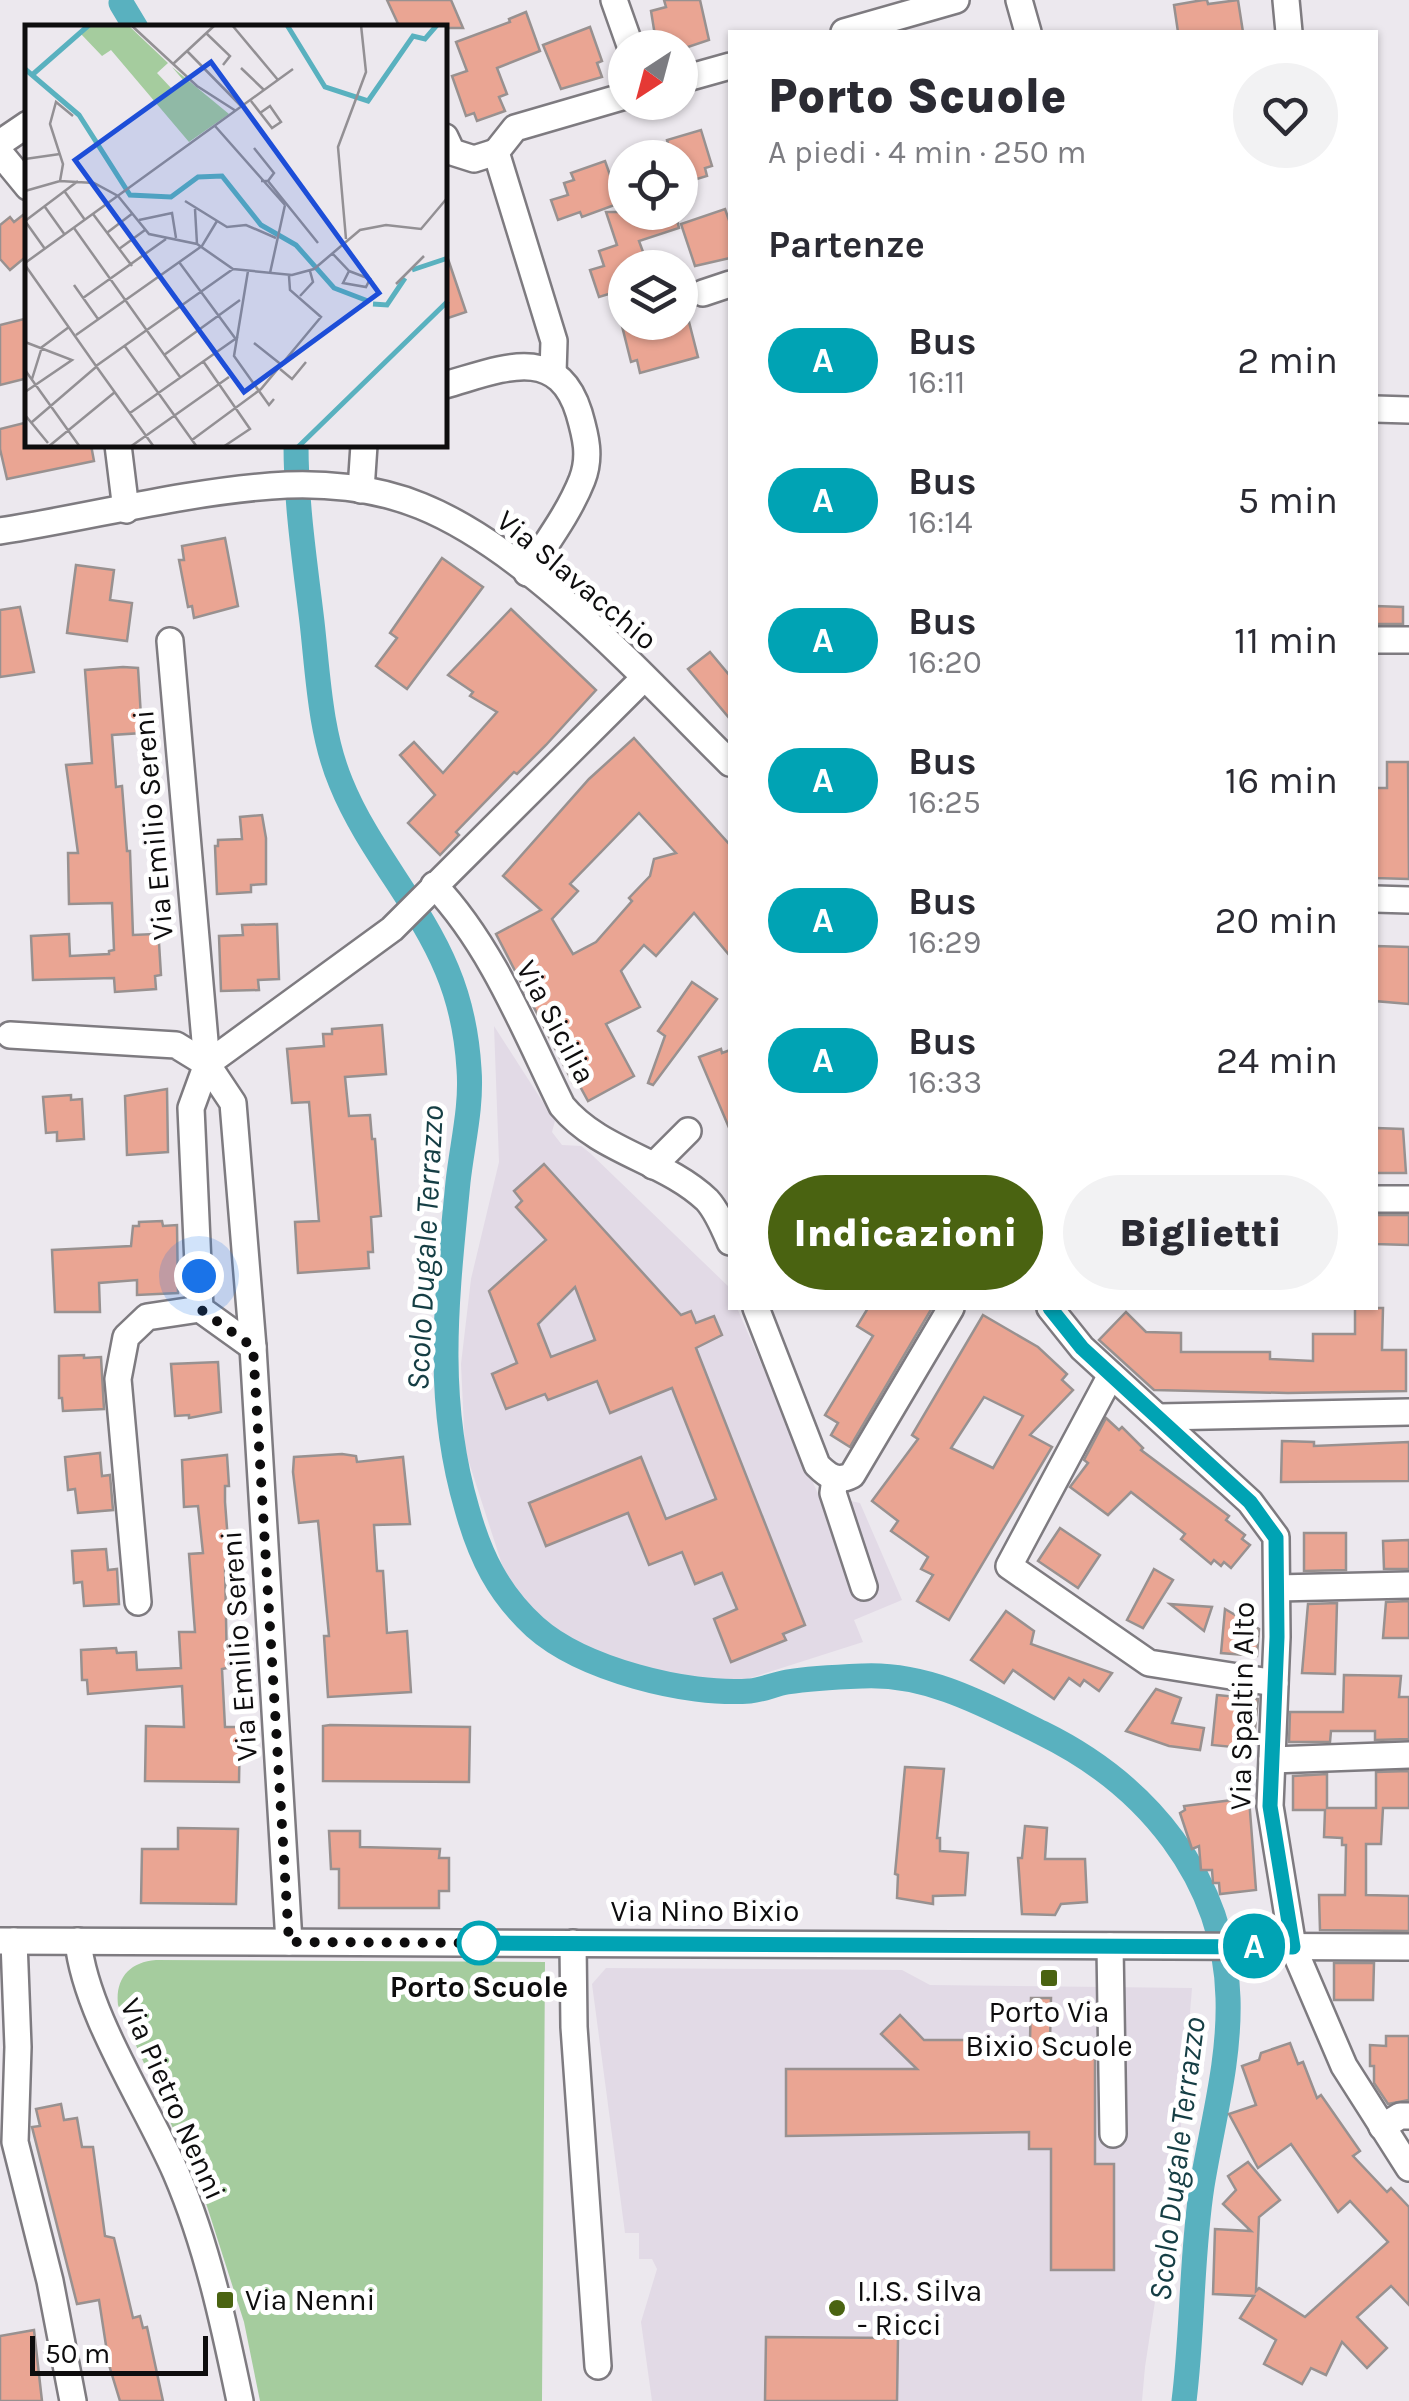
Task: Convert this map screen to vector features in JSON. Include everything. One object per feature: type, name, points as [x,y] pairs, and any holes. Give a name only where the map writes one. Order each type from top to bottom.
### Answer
[{"type":"street","points":[[614,0],[625,30]]},
{"type":"street","points":[[851,30],[956,0]]},
{"type":"street","points":[[1020,0],[1028,30]]},
{"type":"street","points":[[1286,0],[1289,30]]},
{"type":"street","points":[[698,76],[728,69]]},
{"type":"street","points":[[448,143],[452,152],[474,159],[496,152],[515,128],[608,101]]},
{"type":"street","points":[[0,143],[25,126]]},
{"type":"street","points":[[496,152],[554,341],[552,373]]},
{"type":"street","points":[[0,154],[25,184]]},
{"type":"street","points":[[702,293],[728,285]]},
{"type":"street","points":[[448,384],[508,368],[542,368],[563,379],[572,390],[587,439],[588,462],[558,526],[527,573]]},
{"type":"street","points":[[1378,409],[1409,410]]},
{"type":"street","points":[[118,448],[126,510]]},
{"type":"street","points":[[361,490],[364,448]]},
{"type":"street","name":"Via Slavacchio","points":[[0,531],[175,498],[272,486],[324,486],[392,496],[445,517],[527,573],[590,626],[728,762]]},
{"type":"street","name":"Via Emilio Sereni","points":[[170,640],[206,1064],[191,1108],[200,1309]]},
{"type":"street","points":[[1378,640],[1409,640]]},
{"type":"street","points":[[10,1035],[176,1045],[206,1064],[392,930],[644,678]]},
{"type":"street","name":"Via Sicilia","points":[[429,890],[460,912],[562,1106],[582,1127],[683,1182],[709,1202],[728,1238]]},
{"type":"street","points":[[1378,900],[1409,900]]},
{"type":"street","name":"Via Emilio Sereni","points":[[206,1064],[233,1103],[253,1347],[289,1942]]},
{"type":"street","points":[[652,1166],[688,1131]]},
{"type":"street","points":[[1378,1199],[1409,1199]]},
{"type":"street","points":[[138,1602],[118,1378],[126,1337],[147,1316],[200,1309],[253,1347]]},
{"type":"street","points":[[757,1310],[817,1465],[835,1479]]},
{"type":"street","points":[[768,1341],[777,1310]]},
{"type":"street","points":[[835,1479],[852,1475],[950,1310]]},
{"type":"street","name":"Via Spaltin Alto","points":[[1052,1310],[1082,1348],[1250,1502],[1276,1538],[1270,1806],[1293,1947],[1344,2066],[1409,2168]]},
{"type":"street","points":[[1112,1374],[1009,1566],[1148,1663],[1275,1683]]},
{"type":"street","points":[[1159,1417],[1409,1412]]},
{"type":"street","points":[[835,1479],[833,1493],[864,1587]]},
{"type":"street","points":[[1276,1588],[1409,1586]]},
{"type":"street","points":[[1272,1760],[1409,1755]]},
{"type":"street","points":[[7,1941],[18,2047],[15,2142],[50,2281],[73,2401]]},
{"type":"street","name":"Via Nino Bixio","points":[[7,1941],[1409,1947]]},
{"type":"street","name":"Via Pietro Nenni","points":[[78,1941],[86,1985],[186,2200],[218,2302],[240,2401]]},
{"type":"street","points":[[572,1943],[572,1993],[598,2366]]},
{"type":"street","points":[[1110,1946],[1113,2134]]},
{"type":"street","points":[[1382,2126],[1400,2116],[1409,2116]]},
{"type":"shaded area","points":[[494,1026],[555,1121],[552,1132],[562,1145],[581,1146],[590,1153],[728,1286],[728,1310],[738,1310],[818,1494],[860,1503],[902,1600],[854,1620],[863,1642],[738,1682],[711,1687],[671,1686],[637,1679],[597,1663],[547,1637],[526,1615],[506,1577],[465,1450],[461,1364],[471,1279],[499,1162]]},
{"type":"shaded area","points":[[606,1968],[902,1970],[930,1985],[1192,1988],[1180,2138],[1142,2401],[652,2401],[641,2322],[657,2269],[652,2259],[639,2259],[639,2233],[625,2233],[592,1984]]},
{"type":"green space","points":[[156,1960],[545,1962],[542,2401],[260,2401],[244,2322],[205,2200],[118,2005],[119,1987],[131,1968]]},
{"type":"building","points":[[387,0],[451,0],[463,28],[448,25],[399,25]]},
{"type":"building","points":[[664,0],[700,0],[709,40],[698,44],[698,30],[654,30],[651,11],[666,7]]},
{"type":"building","points":[[1238,0],[1243,30],[1178,30],[1174,5]]},
{"type":"building","points":[[526,12],[540,51],[497,68],[507,94],[499,97],[505,111],[477,121],[474,113],[466,116],[452,76],[467,71],[456,42]]},
{"type":"building","points":[[590,27],[602,61],[597,63],[602,77],[561,89],[543,45]]},
{"type":"building","points":[[701,130],[712,166],[705,168],[707,176],[698,179],[698,140],[667,140]]},
{"type":"building","points":[[605,161],[608,207],[558,220],[551,200],[568,195],[564,183],[574,180],[571,173]]},
{"type":"building","points":[[725,209],[728,258],[698,265],[698,250],[690,250],[683,230],[698,230],[698,218]]},
{"type":"building","points":[[25,213],[25,258],[10,270],[0,259],[0,225],[10,217],[14,222]]},
{"type":"building","points":[[612,230],[673,230],[639,241],[642,250],[608,250],[608,294],[599,297],[590,270],[604,266],[599,251],[617,245]]},
{"type":"building","points":[[448,259],[466,312],[448,318]]},
{"type":"building","points":[[25,319],[25,379],[0,385],[0,325]]},
{"type":"building","points":[[626,340],[694,340],[698,357],[640,373],[637,360],[631,362]]},
{"type":"building","points":[[25,423],[25,448],[92,448],[94,461],[7,479],[0,429]]},
{"type":"building","points":[[225,538],[238,606],[194,618],[192,606],[188,607],[179,560],[184,560],[182,546]]},
{"type":"building","points":[[442,558],[483,587],[407,689],[376,666],[397,638],[390,633]]},
{"type":"building","points":[[76,565],[114,570],[110,600],[132,603],[127,641],[67,633]]},
{"type":"building","points":[[1378,606],[1403,607],[1403,624],[1378,624]]},
{"type":"building","points":[[20,607],[34,672],[0,677],[0,610]]},
{"type":"building","points":[[511,609],[596,690],[546,745],[456,832],[459,835],[440,855],[408,823],[435,795],[400,755],[414,742],[443,773],[497,712],[470,696],[473,692],[448,675]]},
{"type":"building","points":[[710,652],[728,674],[728,717],[688,669]]},
{"type":"building","points":[[138,668],[142,733],[112,735],[116,787],[122,786],[130,851],[133,935],[154,934],[155,943],[159,943],[161,975],[155,976],[156,989],[115,992],[114,978],[33,980],[31,936],[69,934],[70,956],[109,954],[114,950],[112,903],[69,904],[68,853],[78,853],[66,765],[92,763],[85,670]]},
{"type":"building","points":[[634,738],[728,843],[728,954],[694,913],[656,956],[644,945],[621,971],[640,1007],[606,1024],[634,1076],[588,1101],[577,1081],[573,1083],[496,934],[541,910],[503,876],[589,779]],"holes":[[[639,813],[676,853],[654,859],[650,876],[629,898],[632,901],[596,942],[573,954],[552,919],[578,891],[570,884]]]},
{"type":"building","points":[[1387,762],[1408,762],[1409,879],[1378,878],[1378,788],[1387,788]]},
{"type":"building","points":[[262,815],[266,884],[251,885],[251,892],[217,894],[218,840],[242,839],[240,817]]},
{"type":"building","points":[[277,924],[279,979],[258,980],[259,990],[221,991],[219,936],[243,935],[242,925]]},
{"type":"building","points":[[1378,946],[1409,947],[1409,1004],[1378,1001]]},
{"type":"building","points":[[692,982],[717,999],[653,1085],[648,1083],[665,1036],[658,1031]]},
{"type":"building","points":[[382,1025],[386,1074],[345,1077],[349,1116],[370,1115],[375,1139],[381,1216],[371,1217],[373,1252],[368,1252],[369,1268],[298,1273],[295,1222],[319,1221],[309,1102],[292,1103],[287,1049],[324,1046],[323,1034],[332,1034],[332,1029]]},
{"type":"building","points":[[721,1049],[722,1053],[728,1051],[728,1125],[699,1057]]},
{"type":"building","points":[[167,1089],[168,1152],[127,1155],[125,1096]]},
{"type":"building","points":[[71,1095],[71,1100],[82,1099],[84,1139],[57,1141],[57,1132],[46,1133],[43,1097]]},
{"type":"building","points":[[1378,1128],[1403,1129],[1406,1173],[1378,1173]]},
{"type":"building","points":[[544,1164],[681,1315],[691,1311],[696,1323],[714,1316],[722,1335],[696,1348],[805,1625],[783,1634],[786,1640],[731,1662],[714,1619],[737,1609],[722,1573],[695,1584],[682,1552],[649,1565],[628,1513],[546,1546],[529,1503],[641,1457],[666,1519],[716,1499],[672,1388],[610,1413],[597,1381],[548,1400],[545,1394],[506,1409],[492,1374],[517,1363],[489,1291],[546,1240],[516,1207],[522,1201],[514,1191]],"holes":[[[575,1287],[595,1340],[551,1357],[538,1324]]]},
{"type":"building","points":[[1378,1215],[1409,1215],[1409,1245],[1378,1244]]},
{"type":"building","points":[[162,1221],[163,1226],[177,1225],[178,1293],[137,1295],[137,1280],[99,1283],[100,1312],[55,1312],[52,1250],[131,1246],[133,1226]]},
{"type":"building","points":[[1383,1308],[1382,1350],[1406,1350],[1406,1391],[1154,1390],[1099,1340],[1126,1312],[1146,1332],[1181,1333],[1181,1352],[1270,1352],[1270,1359],[1313,1361],[1313,1334],[1355,1334],[1355,1310]]},
{"type":"building","points":[[867,1310],[931,1310],[850,1447],[831,1435],[838,1423],[825,1415],[873,1336],[857,1326]]},
{"type":"building","points":[[983,1315],[1038,1347],[1067,1374],[1062,1380],[1073,1390],[1030,1435],[1052,1447],[949,1620],[917,1601],[933,1575],[921,1569],[928,1557],[891,1531],[898,1521],[872,1501],[918,1439],[912,1435]],"holes":[[[984,1397],[1023,1416],[993,1468],[951,1448]]]},
{"type":"building","points":[[59,1356],[101,1357],[104,1409],[63,1411],[59,1398]]},
{"type":"building","points":[[218,1362],[221,1412],[189,1418],[175,1416],[171,1364]]},
{"type":"building","points":[[1106,1418],[1119,1430],[1122,1427],[1141,1450],[1229,1516],[1226,1520],[1245,1535],[1242,1539],[1250,1545],[1231,1568],[1214,1560],[1211,1564],[1181,1539],[1185,1534],[1131,1492],[1108,1515],[1070,1487],[1088,1463],[1084,1460]]},
{"type":"building","points":[[1282,1441],[1314,1442],[1314,1446],[1409,1442],[1409,1481],[1281,1482]]},
{"type":"building","points":[[100,1453],[102,1476],[110,1475],[113,1510],[78,1513],[75,1489],[68,1490],[65,1457]]},
{"type":"building","points":[[227,1455],[229,1486],[225,1486],[225,1502],[230,1567],[225,1567],[227,1668],[222,1669],[225,1727],[240,1727],[239,1782],[145,1781],[146,1726],[184,1727],[182,1686],[88,1694],[87,1680],[82,1680],[81,1650],[116,1648],[117,1653],[136,1652],[137,1670],[181,1668],[179,1632],[195,1632],[189,1554],[203,1553],[198,1506],[184,1507],[182,1460]]},
{"type":"building","points":[[356,1456],[357,1462],[403,1457],[410,1524],[374,1525],[377,1571],[383,1571],[387,1633],[407,1631],[411,1692],[328,1697],[324,1636],[329,1636],[318,1521],[299,1523],[293,1472],[294,1457]]},
{"type":"building","points":[[1060,1528],[1100,1555],[1078,1588],[1038,1561]]},
{"type":"building","points":[[1304,1533],[1346,1533],[1346,1570],[1304,1571]]},
{"type":"building","points":[[1409,1540],[1409,1569],[1384,1569],[1383,1541]]},
{"type":"building","points":[[106,1549],[108,1570],[117,1569],[119,1604],[84,1606],[82,1582],[74,1583],[72,1551]]},
{"type":"building","points":[[1154,1569],[1173,1580],[1143,1628],[1127,1620]]},
{"type":"building","points":[[1409,1601],[1409,1638],[1383,1638],[1386,1602]]},
{"type":"building","points":[[1337,1603],[1335,1674],[1302,1673],[1308,1604]]},
{"type":"building","points":[[1170,1604],[1212,1607],[1204,1631]]},
{"type":"building","points":[[1225,1609],[1259,1629],[1257,1656],[1221,1653]]},
{"type":"building","points":[[1006,1611],[1034,1631],[1031,1644],[1112,1673],[1099,1691],[1084,1680],[1080,1686],[1069,1678],[1054,1699],[1013,1670],[1004,1683],[971,1660]]},
{"type":"building","points":[[1344,1675],[1401,1676],[1399,1697],[1409,1697],[1409,1739],[1375,1740],[1375,1731],[1331,1731],[1330,1742],[1289,1742],[1290,1712],[1343,1712]]},
{"type":"building","points":[[1156,1689],[1181,1698],[1172,1723],[1204,1728],[1200,1750],[1169,1746],[1126,1731]]},
{"type":"building","points":[[1217,1695],[1258,1699],[1253,1749],[1212,1745]]},
{"type":"building","points":[[323,1726],[470,1727],[469,1782],[323,1781]]},
{"type":"building","points":[[905,1767],[944,1769],[937,1838],[940,1851],[968,1853],[965,1895],[933,1896],[933,1904],[897,1898],[895,1874]]},
{"type":"building","points":[[1409,1771],[1409,1808],[1383,1808],[1381,1844],[1366,1844],[1366,1895],[1409,1896],[1409,1931],[1320,1930],[1319,1895],[1345,1895],[1346,1845],[1342,1845],[1342,1838],[1324,1837],[1325,1810],[1293,1810],[1293,1776],[1327,1774],[1327,1808],[1376,1808],[1376,1772]]},
{"type":"building","points":[[1249,1798],[1256,1890],[1220,1894],[1219,1883],[1213,1883],[1212,1870],[1201,1870],[1199,1846],[1192,1849],[1180,1813],[1184,1806]]},
{"type":"building","points":[[1025,1826],[1047,1828],[1045,1859],[1085,1859],[1087,1902],[1061,1904],[1055,1915],[1022,1914],[1018,1858],[1022,1858]]},
{"type":"building","points":[[178,1828],[238,1829],[236,1904],[141,1903],[142,1849],[178,1849]]},
{"type":"building","points":[[329,1831],[360,1831],[360,1847],[440,1849],[439,1858],[449,1858],[449,1891],[439,1891],[439,1908],[339,1908],[339,1869],[331,1869]]},
{"type":"building","points":[[1334,1963],[1374,1963],[1373,2000],[1334,2000]]},
{"type":"building","points":[[1031,1998],[1051,1998],[1050,2040],[1095,2040],[1095,2164],[1114,2164],[1114,2270],[1051,2270],[1051,2149],[1029,2149],[1029,2132],[786,2136],[786,2069],[917,2069],[881,2034],[900,2015],[924,2040],[1030,2040]]},
{"type":"building","points":[[1386,2036],[1409,2036],[1409,2100],[1388,2104],[1374,2083],[1374,2066],[1370,2066],[1370,2045],[1386,2046]]},
{"type":"building","points":[[1290,2043],[1298,2064],[1303,2062],[1317,2098],[1321,2095],[1360,2151],[1353,2156],[1387,2192],[1391,2188],[1409,2207],[1409,2305],[1391,2286],[1357,2317],[1387,2348],[1367,2368],[1342,2342],[1326,2375],[1311,2368],[1302,2384],[1264,2364],[1276,2340],[1240,2318],[1254,2296],[1213,2294],[1215,2229],[1251,2231],[1223,2204],[1236,2190],[1228,2176],[1248,2162],[1280,2200],[1259,2217],[1256,2291],[1259,2288],[1305,2317],[1388,2242],[1350,2201],[1338,2212],[1291,2144],[1258,2168],[1229,2114],[1256,2105],[1242,2066],[1259,2060],[1261,2053]]},
{"type":"building","points":[[61,2104],[64,2120],[77,2118],[82,2147],[93,2147],[105,2236],[114,2238],[133,2318],[140,2316],[143,2328],[147,2327],[163,2401],[120,2401],[109,2365],[99,2300],[77,2304],[32,2127],[40,2126],[36,2109]]},
{"type":"building","points":[[34,2330],[42,2401],[0,2401],[0,2336]]},
{"type":"building","points":[[766,2337],[898,2338],[897,2401],[765,2401]]},
{"type":"waterway","name":"Scolo Dugale Terrazzo","points":[[121,3],[134,25]]},
{"type":"waterway","name":"Scolo Dugale Terrazzo","points":[[296,448],[318,683],[334,764],[352,808],[436,946],[452,982],[465,1031],[469,1097],[450,1265],[447,1386],[457,1467],[484,1558],[511,1601],[535,1627],[555,1642],[607,1667],[667,1684],[725,1691],[863,1676],[887,1676],[933,1685],[999,1712],[1080,1754],[1115,1779],[1173,1840],[1212,1913],[1223,1954],[1228,1998],[1223,2069],[1198,2213],[1184,2401]]},
{"type":"bus line","name":"A","points":[[479,1943],[1293,1947],[1270,1806],[1277,1637],[1276,1538],[1250,1502],[1082,1348],[1052,1310]]},
{"type":"place","name":"Porto Scuole","points":[[479,1943]]},
{"type":"place","name":"Porto Via Bixio Scuole","points":[[1049,1978]]},
{"type":"place","name":"Via Nenni","points":[[225,2300]]},
{"type":"place","name":"I.I.S. Silva - Ricci","points":[[837,2308]]},
{"type":"route","points":[[199,1276],[200,1309],[253,1347],[289,1942],[479,1943]]}]
